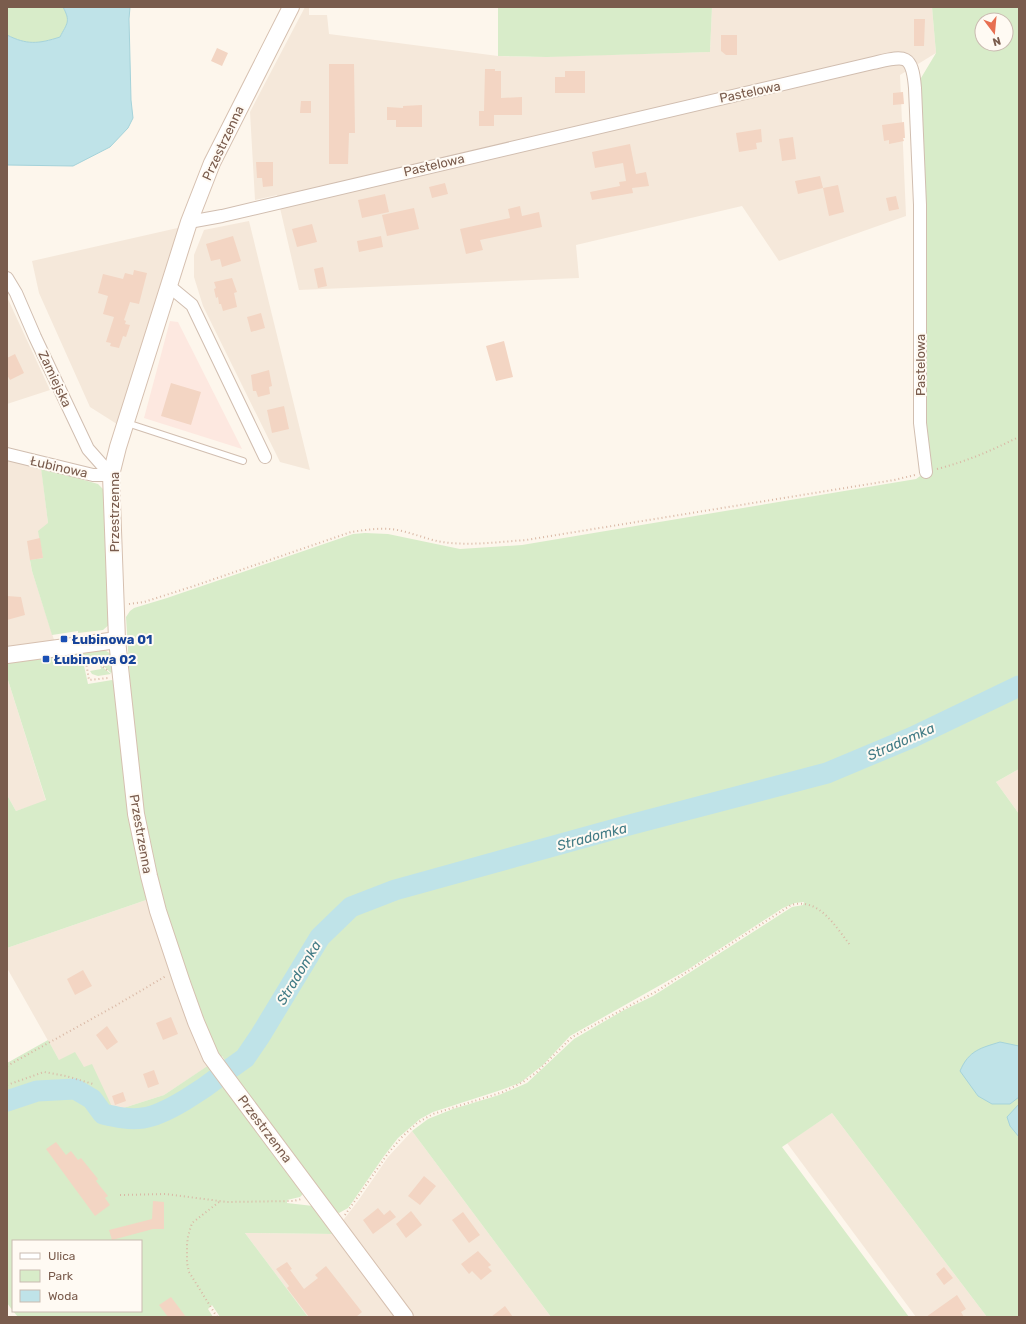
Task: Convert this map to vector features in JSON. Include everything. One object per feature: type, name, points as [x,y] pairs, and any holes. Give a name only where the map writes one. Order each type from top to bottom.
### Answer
[{"type":"street","name":"Przestrzenna","points":[[291,7],[212,163],[189,222],[118,447],[112,475],[117,640],[136,814],[149,876],[177,970],[196,1022],[211,1057],[405,1317]]},
{"type":"street","name":"Pastelowa","points":[[189,222],[222,216],[893,58],[902,58],[909,62],[913,71],[915,88],[920,205],[920,423],[926,472]]},
{"type":"street","name":"Zamiejska","points":[[7,278],[16,293],[88,449],[112,475]]},
{"type":"street","points":[[169,286],[192,305],[265,457]]},
{"type":"street","name":"Łubinowa","points":[[7,454],[93,475],[112,475]]},
{"type":"street","points":[[7,656],[117,640]]},
{"type":"lane","points":[[125,423],[243,461]]},
{"type":"path","points":[[116,606],[144,602],[351,532],[373,529],[392,529],[441,542],[458,543],[487,543],[526,540],[894,480],[959,463],[986,454],[1019,437]]},
{"type":"path","points":[[96,661],[112,674],[121,675],[89,680],[86,662],[96,661]]},
{"type":"path","points":[[337,1226],[388,1152],[417,1123],[433,1114],[503,1092],[523,1082],[537,1072],[572,1037],[657,991],[791,905],[800,903],[817,908],[828,918],[850,945]]},
{"type":"path","points":[[7,1066],[177,970]]},
{"type":"path","points":[[7,1085],[44,1072],[66,1076],[93,1084]]},
{"type":"path","points":[[120,1195],[166,1194],[219,1202],[293,1201],[306,1199],[314,1195]]},
{"type":"path","points":[[216,1317],[189,1272],[187,1263],[187,1245],[192,1223],[219,1202]]},
{"type":"shaded area","points":[[305,7],[309,7],[309,15],[327,15],[329,34],[498,56],[528,57],[710,52],[712,7],[932,7],[936,53],[900,75],[906,216],[779,261],[742,206],[576,245],[579,278],[299,290],[277,195],[255,200],[250,112]]},
{"type":"shaded area","points":[[249,221],[310,470],[280,462],[203,306],[194,277],[194,255],[204,230]]},
{"type":"shaded area","points":[[182,227],[120,426],[90,407],[39,293],[32,261]]},
{"type":"shaded area","points":[[7,297],[50,390],[7,404]]},
{"type":"shaded area","points":[[170,321],[178,322],[242,449],[144,418]]},
{"type":"shaded area","points":[[7,457],[41,466],[48,523],[43,558],[30,561],[55,643],[7,650]]},
{"type":"shaded area","points":[[7,677],[46,801],[16,811],[7,795]]},
{"type":"shaded area","points":[[1019,769],[1019,814],[996,782]]},
{"type":"shaded area","points":[[149,899],[211,1064],[164,1095],[114,1111],[84,1067],[59,1060],[7,968],[7,948]]},
{"type":"shaded area","points":[[832,1113],[987,1317],[916,1317],[787,1143]]},
{"type":"shaded area","points":[[412,1131],[551,1317],[415,1317],[343,1222],[388,1157]]},
{"type":"shaded area","points":[[245,1233],[336,1234],[398,1317],[308,1317]]},
{"type":"green space","points":[[7,7],[63,7],[67,16],[67,22],[60,37],[39,42],[21,41],[7,35]]},
{"type":"green space","points":[[498,7],[712,7],[710,52],[547,57],[498,56]]},
{"type":"green space","points":[[932,7],[1019,7],[1019,769],[996,782],[1019,814],[1019,1317],[987,1317],[832,1113],[782,1147],[909,1317],[551,1317],[412,1131],[428,1119],[453,1109],[499,1095],[527,1083],[574,1039],[624,1010],[653,996],[792,907],[803,905],[804,902],[795,903],[783,908],[687,970],[570,1036],[543,1065],[520,1083],[433,1112],[420,1119],[398,1138],[348,1208],[339,1213],[336,1212],[256,1108],[212,1042],[201,1016],[158,886],[144,813],[132,716],[126,617],[134,608],[353,534],[388,534],[460,549],[522,545],[916,479],[926,472],[915,88],[936,53]]},
{"type":"green space","points":[[41,468],[98,484],[104,490],[111,623],[103,630],[78,633],[78,631],[52,635],[30,560],[43,558],[38,531],[48,523]]},
{"type":"green space","points":[[103,649],[111,654],[116,669],[111,673],[96,659],[83,661],[88,684],[112,680],[117,684],[149,899],[7,948],[7,795],[16,811],[46,800],[7,677],[7,662]]},
{"type":"green space","points":[[100,665],[111,674],[98,676],[92,674],[90,671],[101,669]]},
{"type":"green space","points":[[48,1040],[59,1060],[75,1052],[84,1067],[92,1064],[114,1111],[164,1095],[209,1065],[227,1092],[302,1189],[302,1195],[300,1197],[287,1200],[287,1203],[313,1206],[336,1234],[245,1233],[308,1317],[220,1317],[212,1305],[208,1309],[213,1317],[18,1317],[14,1312],[142,1312],[142,1240],[12,1240],[12,1310],[7,1303],[7,1063]]},
{"type":"water","points":[[63,7],[130,7],[131,100],[133,118],[128,128],[110,147],[73,166],[7,165],[7,35],[27,42],[39,42],[60,37],[67,22],[67,16]]},
{"type":"water","points":[[1000,1042],[1019,1046],[1019,1097],[1010,1104],[992,1104],[978,1096],[960,1071],[967,1058],[976,1051]]},
{"type":"water","points":[[1019,1104],[1019,1137],[1010,1126],[1007,1117]]},
{"type":"building","points":[[914,19],[925,19],[924,46],[914,46]]},
{"type":"building","points":[[721,35],[737,35],[737,55],[726,55],[721,51]]},
{"type":"building","points":[[217,48],[228,53],[222,66],[211,61]]},
{"type":"building","points":[[329,64],[354,64],[355,133],[349,133],[348,164],[329,164]]},
{"type":"building","points":[[485,69],[495,69],[495,71],[501,71],[501,98],[522,97],[522,115],[494,115],[494,126],[479,126],[479,111],[484,111]]},
{"type":"building","points":[[565,71],[585,71],[585,93],[555,93],[555,77],[565,77]]},
{"type":"building","points":[[903,92],[904,104],[893,105],[893,93]]},
{"type":"building","points":[[301,101],[311,101],[311,113],[300,113]]},
{"type":"building","points":[[422,105],[422,127],[396,127],[396,120],[387,120],[387,107],[403,108],[403,106]]},
{"type":"building","points":[[904,122],[904,141],[889,144],[889,140],[884,141],[882,125]]},
{"type":"building","points":[[761,129],[762,142],[756,143],[757,149],[739,152],[736,133]]},
{"type":"building","points":[[793,137],[796,159],[782,161],[779,139]]},
{"type":"building","points":[[630,144],[636,174],[646,172],[649,186],[632,188],[633,193],[592,200],[590,192],[620,186],[619,182],[626,181],[623,163],[595,168],[592,152]]},
{"type":"building","points":[[256,162],[273,162],[273,186],[263,187],[262,178],[257,178]]},
{"type":"building","points":[[820,176],[823,188],[798,194],[795,181]]},
{"type":"building","points":[[445,183],[448,194],[432,198],[429,187]]},
{"type":"building","points":[[838,185],[844,212],[829,216],[823,188]]},
{"type":"building","points":[[385,194],[389,212],[362,218],[358,200]]},
{"type":"building","points":[[896,196],[899,209],[889,211],[886,198]]},
{"type":"building","points":[[520,206],[522,216],[539,212],[542,227],[480,240],[483,250],[466,254],[460,229],[510,218],[508,209]]},
{"type":"building","points":[[414,208],[419,229],[387,236],[382,215]]},
{"type":"building","points":[[312,224],[317,242],[297,247],[292,229]]},
{"type":"building","points":[[233,236],[241,261],[222,267],[220,259],[211,261],[206,244]]},
{"type":"building","points":[[381,236],[383,247],[359,252],[357,241]]},
{"type":"building","points":[[323,267],[327,286],[318,288],[314,269]]},
{"type":"building","points":[[134,270],[147,273],[139,304],[130,302],[124,320],[126,321],[125,324],[130,325],[126,337],[123,336],[119,348],[110,346],[111,343],[106,342],[114,317],[103,314],[108,296],[98,293],[103,274],[123,279],[125,273],[133,275]]},
{"type":"building","points":[[232,278],[237,292],[234,293],[237,307],[223,311],[221,304],[219,304],[218,297],[216,298],[214,289],[216,288],[214,282]]},
{"type":"building","points":[[261,313],[265,328],[251,332],[247,317]]},
{"type":"building","points":[[504,341],[513,377],[496,381],[486,346]]},
{"type":"building","points":[[15,354],[24,373],[10,380],[7,375],[7,358]]},
{"type":"building","points":[[269,370],[272,386],[269,387],[270,394],[258,397],[256,391],[253,391],[251,375]]},
{"type":"building","points":[[171,383],[201,392],[191,425],[161,416]]},
{"type":"building","points":[[284,406],[289,429],[272,433],[267,410]]},
{"type":"building","points":[[40,538],[43,558],[30,560],[27,541]]},
{"type":"building","points":[[7,596],[21,597],[25,615],[7,620]]},
{"type":"building","points":[[83,970],[92,986],[75,995],[67,979]]},
{"type":"building","points":[[171,1017],[178,1034],[163,1040],[156,1023]]},
{"type":"building","points":[[107,1026],[118,1042],[107,1050],[96,1035]]},
{"type":"building","points":[[154,1070],[159,1084],[148,1088],[143,1074]]},
{"type":"building","points":[[123,1092],[126,1101],[115,1105],[112,1096]]},
{"type":"building","points":[[56,1142],[66,1155],[71,1151],[78,1160],[81,1158],[98,1179],[96,1181],[108,1196],[105,1198],[110,1205],[95,1216],[46,1149]]},
{"type":"building","points":[[424,1176],[436,1186],[420,1205],[408,1196]]},
{"type":"building","points":[[153,1201],[164,1202],[164,1229],[153,1229],[112,1240],[109,1230],[152,1219]]},
{"type":"building","points":[[378,1208],[384,1215],[390,1210],[396,1217],[373,1234],[363,1220]]},
{"type":"building","points":[[411,1211],[422,1225],[406,1238],[396,1224]]},
{"type":"building","points":[[463,1212],[480,1235],[469,1243],[452,1220]]},
{"type":"building","points":[[478,1251],[491,1265],[488,1267],[492,1271],[481,1280],[472,1271],[469,1274],[461,1264]]},
{"type":"building","points":[[287,1262],[292,1269],[290,1270],[304,1289],[318,1278],[315,1275],[326,1266],[362,1312],[356,1317],[309,1317],[287,1288],[289,1286],[276,1269]]},
{"type":"building","points":[[944,1267],[953,1278],[944,1285],[936,1274]]},
{"type":"building","points":[[957,1295],[966,1309],[961,1312],[964,1317],[926,1317]]},
{"type":"building","points":[[171,1297],[186,1317],[168,1317],[159,1305]]},
{"type":"building","points":[[505,1306],[513,1317],[491,1317]]},
{"type":"waterway","name":"Stradomka","points":[[231,1068],[245,1058],[260,1036],[320,937],[351,907],[395,890],[633,824],[827,773],[913,737],[1019,686]]},
{"type":"waterway","name":"Stradomka","points":[[7,1101],[37,1091],[75,1089],[92,1099],[103,1114],[138,1119],[163,1112],[207,1086],[224,1073]]},
{"type":"place","name":"Łubinowa 01","points":[[64,639]]},
{"type":"place","name":"Łubinowa 02","points":[[46,659]]}]
